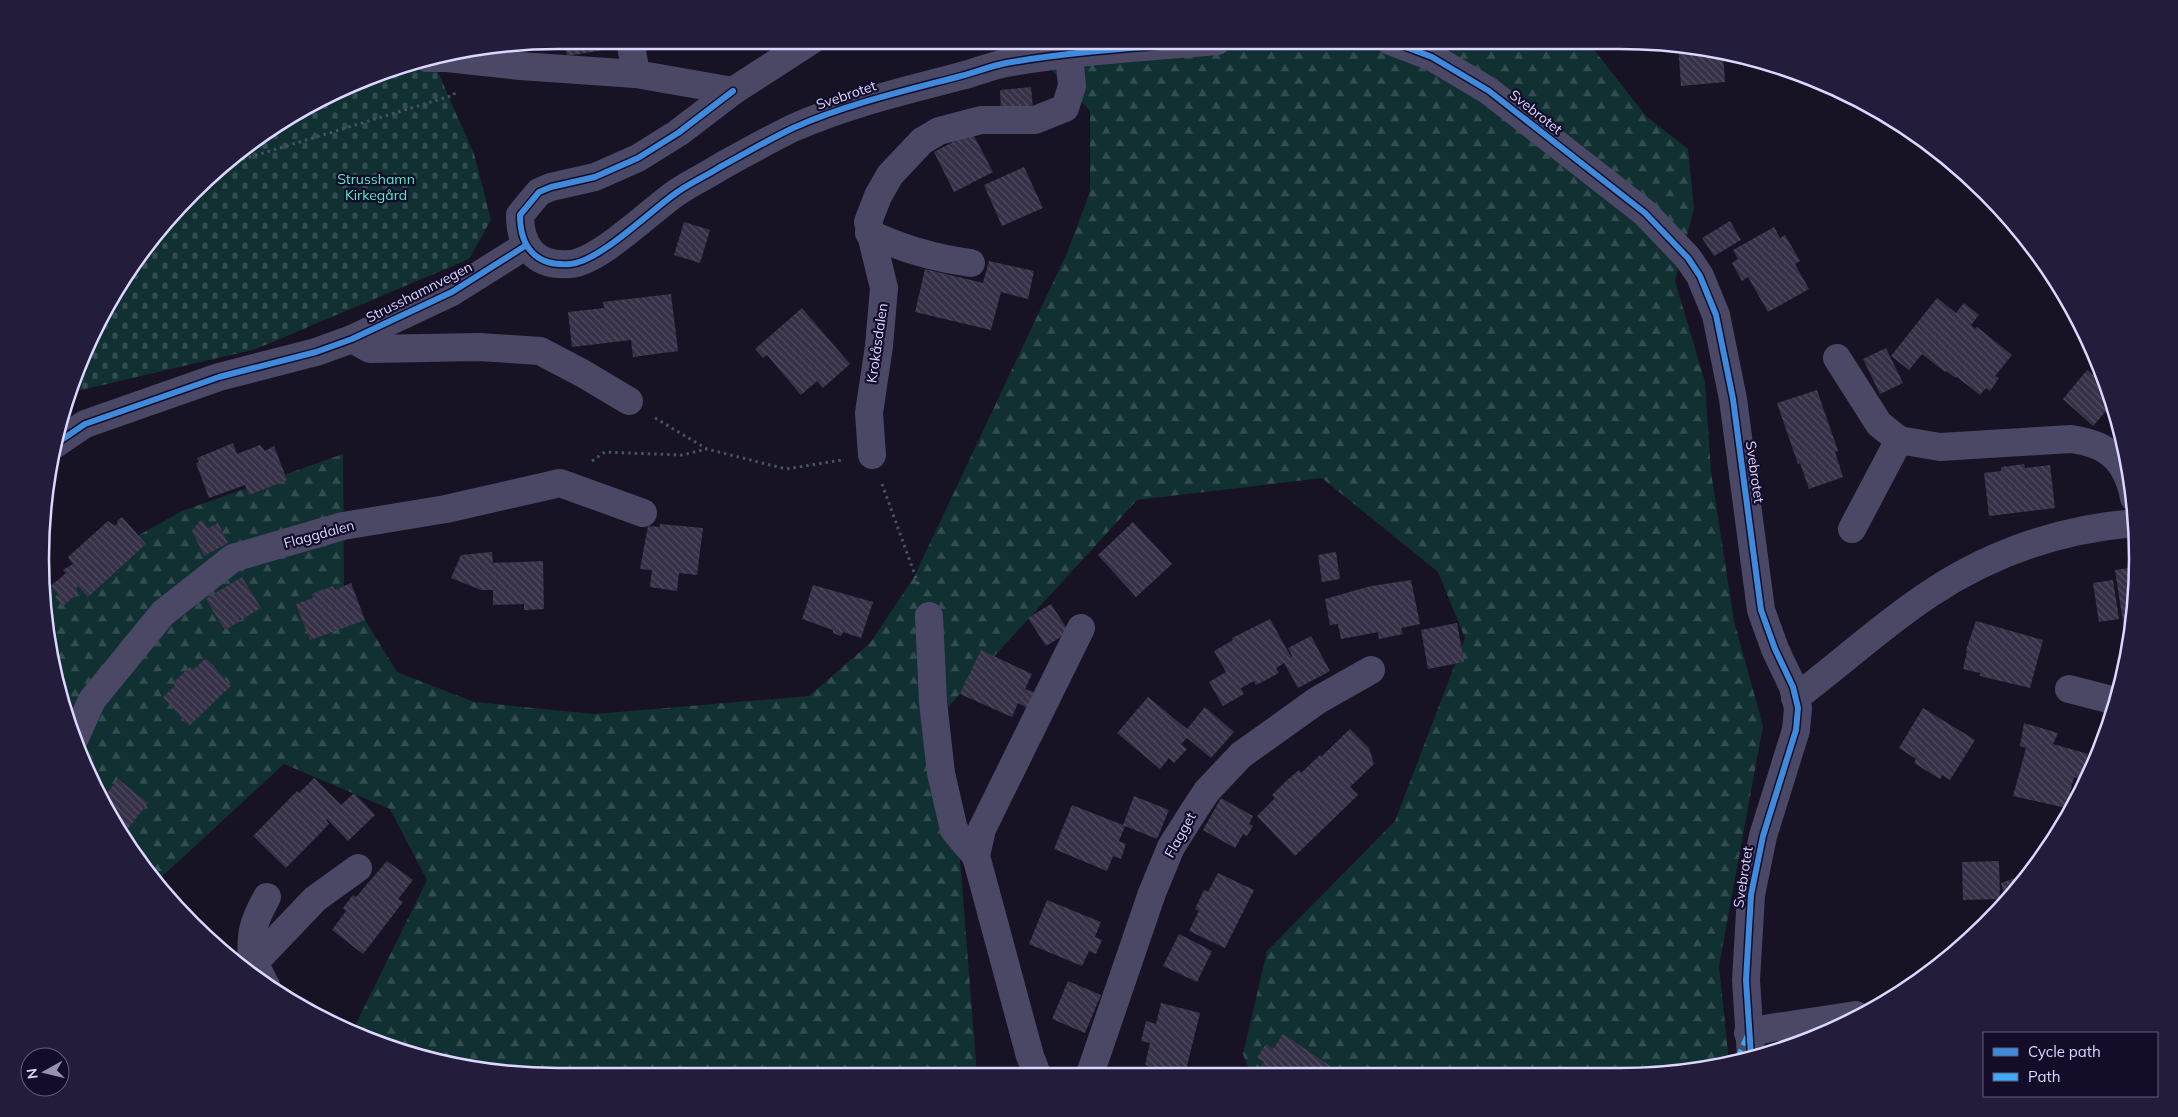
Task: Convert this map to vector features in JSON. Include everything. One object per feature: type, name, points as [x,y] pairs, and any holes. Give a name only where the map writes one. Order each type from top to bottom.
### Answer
[{"type":"street","points":[[632,49],[636,74]]},
{"type":"street","points":[[525,246],[520,230],[520,215],[539,192],[551,187],[595,177],[638,158],[678,133],[733,91],[798,49]]},
{"type":"street","name":"Svebrotet","points":[[525,246],[536,257],[554,263],[571,264],[589,258],[609,246],[678,191],[792,129],[835,110],[1006,63],[1132,49]]},
{"type":"street","name":"Svebrotet","points":[[1411,49],[1432,57],[1489,92],[1645,212],[1675,242],[1700,276],[1716,315],[1722,335],[1761,610],[1775,649],[1793,687],[1798,708],[1796,730],[1760,846],[1751,895],[1746,946],[1750,1044]]},
{"type":"street","name":"Krokåsdalen","points":[[872,455],[868,413],[881,329],[884,288],[869,233],[868,222],[882,189],[890,175],[922,141],[939,131],[981,120],[1035,120],[1064,108],[1072,86],[1069,55]]},
{"type":"street","points":[[474,56],[636,74],[733,91]]},
{"type":"street","points":[[869,233],[912,252],[940,259],[970,263]]},
{"type":"street","name":"Strusshamnvegen","points":[[63,439],[85,424],[219,376],[316,352],[352,339],[452,292],[525,246]]},
{"type":"street","points":[[352,339],[370,350],[479,347],[540,352],[582,373],[629,401]]},
{"type":"street","points":[[1837,358],[1879,424],[1899,440],[1940,448],[2071,439],[2093,442],[2118,458],[2119,461]]},
{"type":"street","points":[[1852,529],[1899,440]]},
{"type":"street","points":[[560,482],[643,513]]},
{"type":"street","name":"Flaggdalen","points":[[79,729],[92,700],[163,613],[233,558],[361,522],[446,510],[560,482]]},
{"type":"street","points":[[1795,698],[1895,618],[1931,592],[1970,570],[2033,543],[2072,531],[2128,525]]},
{"type":"street","points":[[929,616],[933,702],[941,774],[954,830],[976,856],[1035,1068]]},
{"type":"street","points":[[976,856],[982,829],[1081,628]]},
{"type":"street","name":"Flagget","points":[[1092,1068],[1152,893],[1171,847],[1207,791],[1241,755],[1318,700],[1371,670]]},
{"type":"street","points":[[2069,689],[2109,700]]},
{"type":"street","points":[[257,969],[315,899],[358,868]]},
{"type":"street","points":[[253,967],[250,942],[254,921],[267,897]]},
{"type":"street","name":"Svebrotet","points":[[1750,1044],[1770,1028],[1843,1017]]},
{"type":"path","points":[[241,160],[454,95],[462,58]]},
{"type":"path","points":[[629,401],[707,450],[786,469],[872,455],[929,616]]},
{"type":"path","points":[[560,482],[605,452],[682,455],[707,450]]},
{"type":"green space","points":[[1031,49],[1593,49],[1646,116],[1688,149],[1694,209],[1675,281],[1705,382],[1711,472],[1734,621],[1763,726],[1719,966],[1728,1056],[1686,1064],[1620,1068],[1249,1068],[1243,1054],[1267,951],[1395,821],[1465,638],[1438,572],[1322,478],[1137,500],[948,707],[976,1068],[525,1067],[492,1064],[427,1051],[355,1026],[427,880],[390,809],[284,764],[161,878],[117,813],[101,784],[88,754],[66,690],[53,625],[50,585],[182,511],[343,454],[344,586],[397,672],[474,702],[594,714],[809,696],[870,643],[913,579],[1067,253],[1090,192],[1090,111]]},
{"type":"green space","name":"Strusshamn Kirkegård","points":[[421,68],[436,68],[474,154],[491,220],[469,259],[256,349],[78,391],[101,333],[135,275],[175,222],[222,175],[275,135],[333,101],[363,88]]},
{"type":"building","points":[[566,49],[609,49],[567,56]]},
{"type":"building","points":[[1679,52],[1723,60],[1725,82],[1681,86]]},
{"type":"building","points":[[1031,87],[1033,109],[1001,111],[1000,90]]},
{"type":"building","points":[[972,132],[993,172],[954,192],[934,152]]},
{"type":"building","points":[[1024,167],[1043,208],[1002,226],[984,185]]},
{"type":"building","points":[[1730,221],[1741,240],[1714,256],[1702,238]]},
{"type":"building","points":[[684,222],[710,230],[700,263],[674,255]]},
{"type":"building","points":[[1774,227],[1780,238],[1785,235],[1800,261],[1795,264],[1809,289],[1768,312],[1748,277],[1742,281],[1732,263],[1738,259],[1733,250]]},
{"type":"building","points":[[989,261],[1034,271],[1028,299],[1001,292],[991,330],[915,312],[925,269],[983,283]]},
{"type":"building","points":[[671,294],[678,351],[633,357],[631,340],[572,347],[568,312],[604,308],[603,302]]},
{"type":"building","points":[[1937,298],[1956,313],[1964,303],[1979,315],[1971,325],[1975,329],[1977,327],[2012,355],[1995,376],[1999,378],[1990,391],[1986,388],[1980,395],[1922,354],[1909,370],[1891,356]]},
{"type":"building","points":[[802,308],[850,364],[823,388],[817,381],[801,395],[767,355],[763,358],[755,349]]},
{"type":"building","points":[[1886,348],[1903,383],[1880,394],[1863,359]]},
{"type":"building","points":[[2087,370],[2095,377],[2107,410],[2093,426],[2063,399]]},
{"type":"building","points":[[1817,390],[1838,451],[1835,452],[1843,477],[1809,489],[1800,463],[1798,464],[1777,403]]},
{"type":"building","points":[[233,443],[237,454],[260,445],[265,451],[274,446],[287,480],[249,495],[245,485],[209,498],[196,463],[199,462],[197,458]]},
{"type":"building","points":[[2024,464],[2025,468],[2050,465],[2055,508],[1989,516],[1984,473],[2001,471],[2001,467]]},
{"type":"building","points":[[122,517],[146,544],[88,597],[78,586],[75,589],[78,593],[63,606],[55,597],[58,594],[51,586],[66,573],[63,570],[73,564],[68,557],[108,521],[115,526]]},
{"type":"building","points":[[201,519],[208,528],[218,523],[228,543],[204,556],[192,531]]},
{"type":"building","points":[[1133,522],[1172,564],[1136,597],[1098,555]]},
{"type":"building","points":[[660,524],[703,528],[697,575],[679,573],[677,591],[650,587],[652,570],[640,569],[648,526],[660,527]]},
{"type":"building","points":[[492,552],[493,563],[543,561],[544,609],[524,610],[524,604],[493,605],[493,590],[481,590],[451,578],[461,555]]},
{"type":"building","points":[[1336,552],[1340,579],[1322,582],[1318,555]]},
{"type":"building","points":[[2129,568],[2124,629],[2115,570]]},
{"type":"building","points":[[242,577],[261,608],[225,630],[206,599]]},
{"type":"building","points":[[1411,580],[1420,624],[1401,628],[1403,634],[1379,639],[1378,632],[1341,639],[1338,624],[1330,625],[1325,599],[1371,586]]},
{"type":"building","points":[[2113,580],[2119,619],[2099,622],[2093,583]]},
{"type":"building","points":[[351,583],[365,620],[310,640],[296,604],[313,598],[312,594],[333,586],[335,590]]},
{"type":"building","points":[[813,585],[873,602],[861,638],[843,632],[841,636],[833,633],[833,630],[802,619]]},
{"type":"building","points":[[1051,604],[1069,632],[1046,646],[1028,618]]},
{"type":"building","points":[[1270,619],[1291,657],[1288,648],[1311,636],[1330,671],[1298,688],[1284,663],[1276,668],[1279,673],[1256,685],[1254,681],[1241,688],[1244,694],[1223,706],[1209,682],[1226,672],[1214,651],[1233,640],[1232,638]]},
{"type":"building","points":[[1976,621],[2043,640],[2030,688],[1980,676],[1980,673],[1963,669],[1966,650]]},
{"type":"building","points":[[1457,623],[1464,662],[1428,669],[1421,630]]},
{"type":"building","points":[[981,650],[1032,674],[1025,689],[1034,692],[1027,708],[1018,703],[1012,717],[960,694]]},
{"type":"building","points":[[206,658],[231,686],[189,726],[163,697],[175,686],[173,683],[190,667],[193,670]]},
{"type":"building","points":[[1148,697],[1187,729],[1205,707],[1234,732],[1211,758],[1187,738],[1181,744],[1187,749],[1174,763],[1169,758],[1160,769],[1117,733]]},
{"type":"building","points":[[1923,708],[1975,740],[1950,780],[1942,775],[1940,779],[1914,763],[1916,759],[1899,748]]},
{"type":"building","points":[[2024,723],[2058,733],[2053,744],[2088,754],[2079,779],[2074,777],[2068,800],[2064,808],[2013,796],[2026,748],[2020,746]]},
{"type":"building","points":[[1350,729],[1369,748],[1374,764],[1350,787],[1358,795],[1295,856],[1257,816],[1275,798],[1272,795],[1285,782],[1299,770],[1301,773],[1320,755],[1321,757]]},
{"type":"building","points":[[314,778],[341,805],[354,793],[375,815],[348,841],[327,819],[329,824],[286,868],[253,836],[297,791],[299,793]]},
{"type":"building","points":[[118,779],[148,803],[127,830],[105,791],[107,793]]},
{"type":"building","points":[[1134,796],[1169,810],[1157,839],[1125,826],[1119,841],[1126,844],[1121,859],[1113,856],[1107,871],[1054,849],[1072,805],[1123,825]]},
{"type":"building","points":[[1221,798],[1253,816],[1249,824],[1253,826],[1247,836],[1243,834],[1235,848],[1203,830]]},
{"type":"building","points":[[387,861],[413,880],[398,899],[403,902],[363,954],[332,930],[346,911],[343,908],[353,895],[356,897]]},
{"type":"building","points":[[1999,861],[1999,899],[1963,900],[1962,862]]},
{"type":"building","points":[[1218,873],[1254,890],[1225,948],[1189,931],[1199,911],[1195,909],[1204,890],[1208,892]]},
{"type":"building","points":[[2017,877],[2004,893],[2001,883]]},
{"type":"building","points":[[1047,900],[1101,922],[1095,937],[1102,940],[1096,954],[1089,951],[1082,966],[1029,944]]},
{"type":"building","points":[[1179,934],[1212,951],[1197,982],[1163,966]]},
{"type":"building","points":[[1068,981],[1101,995],[1085,1033],[1052,1019]]},
{"type":"building","points":[[1161,1003],[1200,1013],[1186,1068],[1148,1068],[1149,1066],[1145,1065],[1150,1043],[1141,1041],[1146,1021],[1156,1024]]},
{"type":"building","points":[[1283,1034],[1333,1068],[1260,1068],[1264,1062],[1257,1057],[1266,1044],[1273,1049]]},
{"type":"marked path","points":[[1739,1054],[1748,1034]]},
{"type":"cycle path","points":[[733,91],[678,133],[638,158],[595,177],[551,187],[539,192],[520,215],[523,236],[532,252],[547,262],[558,264],[570,264],[595,255],[624,235],[681,189],[756,147],[813,119],[855,105],[1006,63],[1121,49]]},
{"type":"cycle path","points":[[1411,49],[1432,57],[1489,91],[1645,213],[1688,258],[1700,276],[1716,315],[1733,399],[1761,610],[1775,649],[1793,687],[1798,708],[1796,730],[1763,836],[1751,895],[1746,980],[1751,1051]]},
{"type":"cycle path","points":[[63,439],[85,424],[219,377],[316,352],[352,339],[452,292],[525,246]]}]
